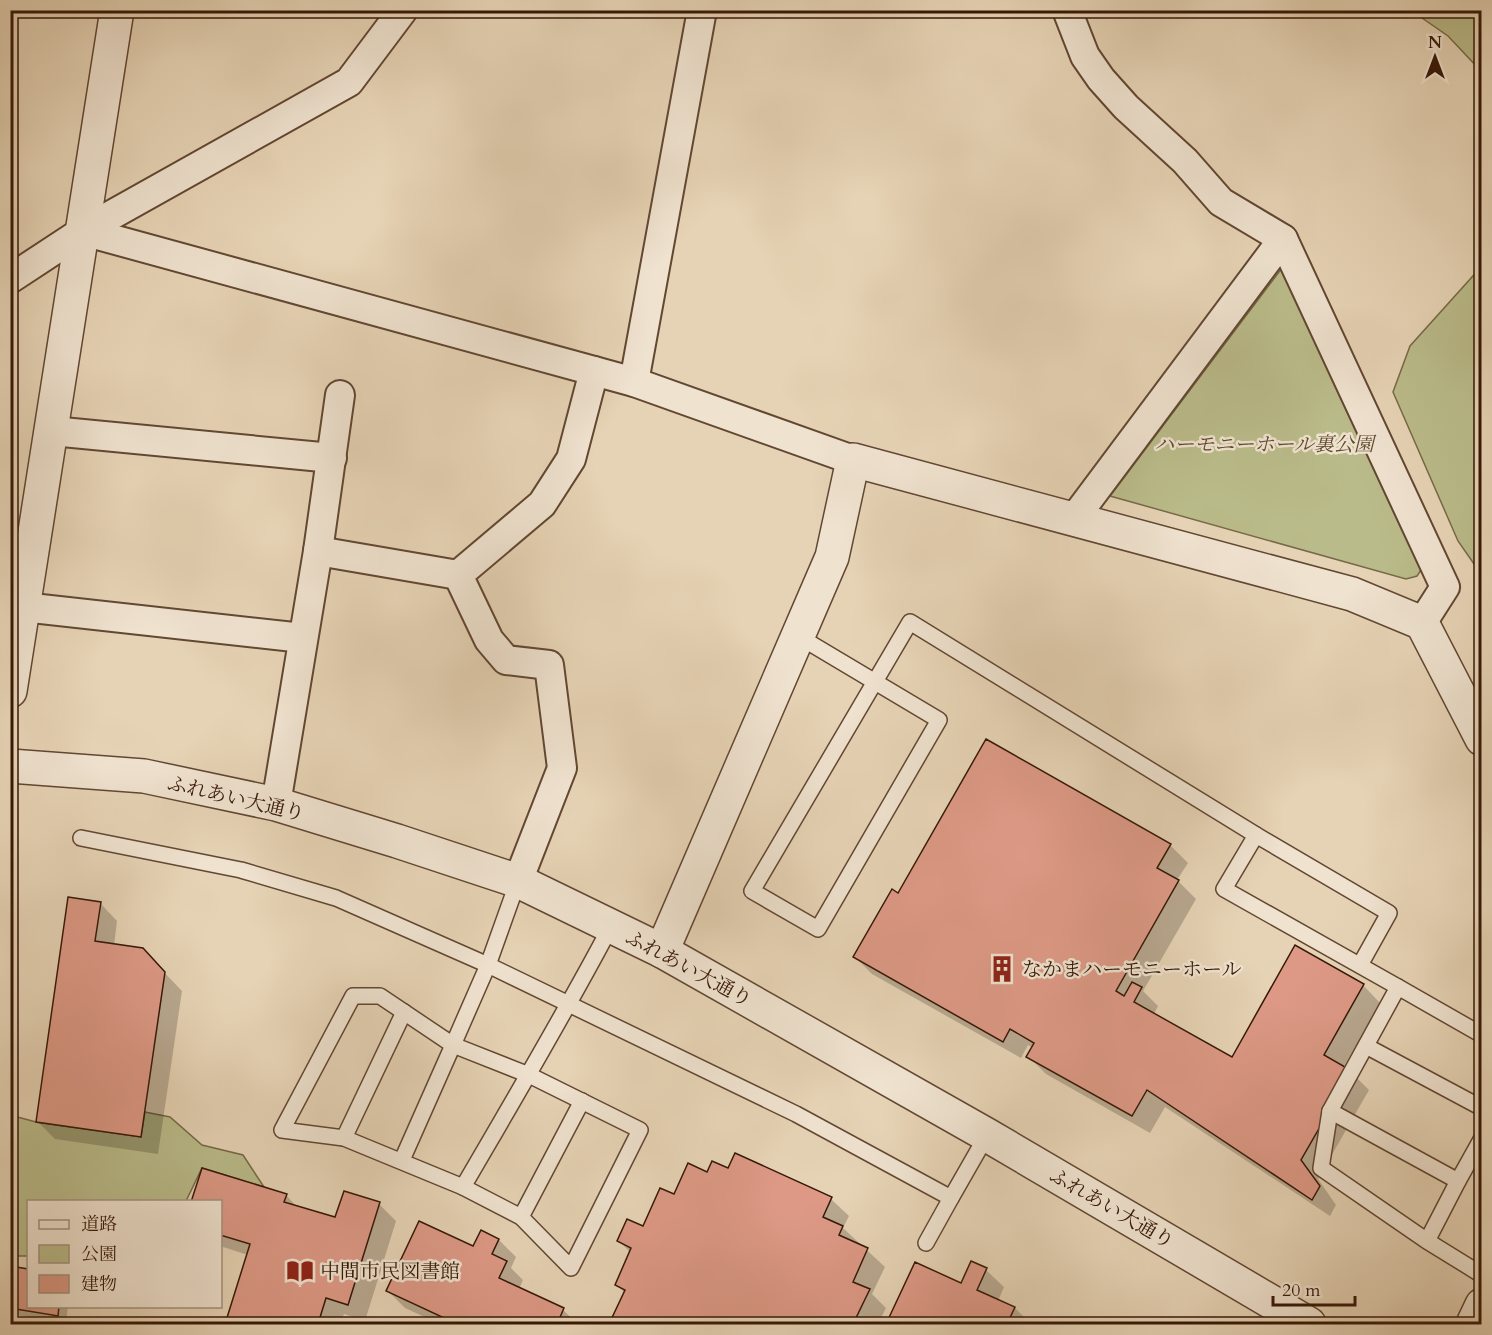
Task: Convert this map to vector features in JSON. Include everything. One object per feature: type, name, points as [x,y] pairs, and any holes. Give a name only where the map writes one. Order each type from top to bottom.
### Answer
[{"type":"street","points":[[10,691],[117,10]]},
{"type":"street","points":[[10,279],[83,231],[349,82],[403,10]]},
{"type":"street","points":[[634,382],[702,10]]},
{"type":"street","points":[[1068,10],[1085,56],[1101,79],[1126,107],[1185,161],[1221,202],[1283,239],[1445,587],[1422,623]]},
{"type":"street","points":[[83,231],[634,382],[853,460],[1352,594],[1422,623],[1482,739]]},
{"type":"street","points":[[1073,520],[1283,239]]},
{"type":"street","points":[[318,551],[458,575],[542,504],[571,459],[594,371]]},
{"type":"street","points":[[276,804],[318,551],[339,395]]},
{"type":"street","points":[[52,431],[332,458]]},
{"type":"street","points":[[662,951],[832,557],[853,460]]},
{"type":"street","points":[[458,575],[489,640],[506,660],[549,665],[562,768],[518,881]]},
{"type":"street","points":[[23,607],[303,638]]},
{"type":"street","name":"ふれあい大通り","points":[[10,766],[144,776],[276,804],[518,881],[662,951],[987,1135],[1309,1324]]},
{"type":"street","points":[[1473,1324],[1482,1305]]},
{"type":"lane","points":[[798,636],[874,681],[939,720],[818,929],[752,891],[874,681],[910,622],[1256,835],[1389,913],[1360,965]]},
{"type":"lane","points":[[1256,835],[1224,889],[1482,1035]]},
{"type":"lane","points":[[81,838],[241,870],[336,898],[488,965],[796,1114],[951,1198]]},
{"type":"lane","points":[[402,1160],[488,965],[518,881]]},
{"type":"lane","points":[[463,1187],[570,1004],[611,926]]},
{"type":"lane","points":[[1398,987],[1330,1111],[1321,1168],[1427,1241],[1482,1275]]},
{"type":"lane","points":[[353,996],[380,996],[453,1045],[529,1075],[640,1130],[571,1268],[521,1217],[463,1187],[344,1138],[282,1130],[353,996]]},
{"type":"lane","points":[[344,1138],[404,1012]]},
{"type":"lane","points":[[1366,1046],[1482,1108]]},
{"type":"lane","points":[[521,1217],[582,1101]]},
{"type":"lane","points":[[1330,1111],[1458,1181]]},
{"type":"lane","points":[[926,1243],[987,1135]]},
{"type":"lane","points":[[1427,1241],[1482,1138]]},
{"type":"green space","points":[[1412,11],[1481,11],[1481,71],[1448,36]]},
{"type":"green space","points":[[1481,267],[1481,574],[1458,541],[1393,392],[1410,346]]},
{"type":"green space","name":"ハーモニーホール裏公園","points":[[1282,268],[1423,567],[1417,576],[1406,579],[1110,496]]},
{"type":"green space","points":[[145,1112],[170,1117],[202,1145],[243,1155],[264,1187],[202,1168],[186,1200],[27,1200],[27,1256],[11,1256],[10,1115],[36,1122],[141,1137]]},
{"type":"building","name":"なかまハーモニーホール","points":[[986,739],[1171,844],[1157,868],[1179,880],[1116,991],[1124,996],[1132,982],[1142,987],[1134,1002],[1232,1057],[1295,945],[1364,984],[1324,1055],[1352,1071],[1301,1160],[1320,1186],[1312,1200],[1147,1090],[1132,1116],[1026,1057],[1034,1043],[1010,1029],[1003,1042],[853,957],[892,889],[898,893]]},
{"type":"building","points":[[68,897],[101,902],[95,941],[143,948],[165,972],[141,1137],[36,1122]]},
{"type":"building","points":[[735,1153],[832,1197],[823,1217],[843,1226],[839,1235],[868,1248],[853,1282],[870,1289],[853,1324],[609,1324],[625,1290],[615,1285],[631,1248],[617,1241],[627,1219],[643,1226],[660,1188],[674,1194],[688,1163],[707,1172],[712,1161],[728,1168]]},
{"type":"building","name":"中間市民図書館","points":[[202,1168],[287,1194],[284,1202],[335,1217],[344,1191],[380,1202],[348,1305],[326,1298],[318,1324],[225,1324],[250,1244],[222,1236],[222,1200],[192,1200]]},
{"type":"building","points":[[419,1221],[473,1246],[481,1230],[499,1239],[492,1254],[507,1261],[499,1278],[564,1308],[558,1322],[563,1324],[457,1324],[386,1291]]},
{"type":"building","points":[[971,1261],[987,1268],[977,1290],[1015,1307],[1007,1324],[886,1324],[915,1262],[961,1283]]},
{"type":"building","points":[[10,1266],[27,1269],[27,1308],[59,1308],[58,1316],[10,1308]]},
{"type":"place","name":"なかまハーモニーホール","points":[[1002,969]]},
{"type":"place","name":"中間市民図書館","points":[[300,1271]]}]
